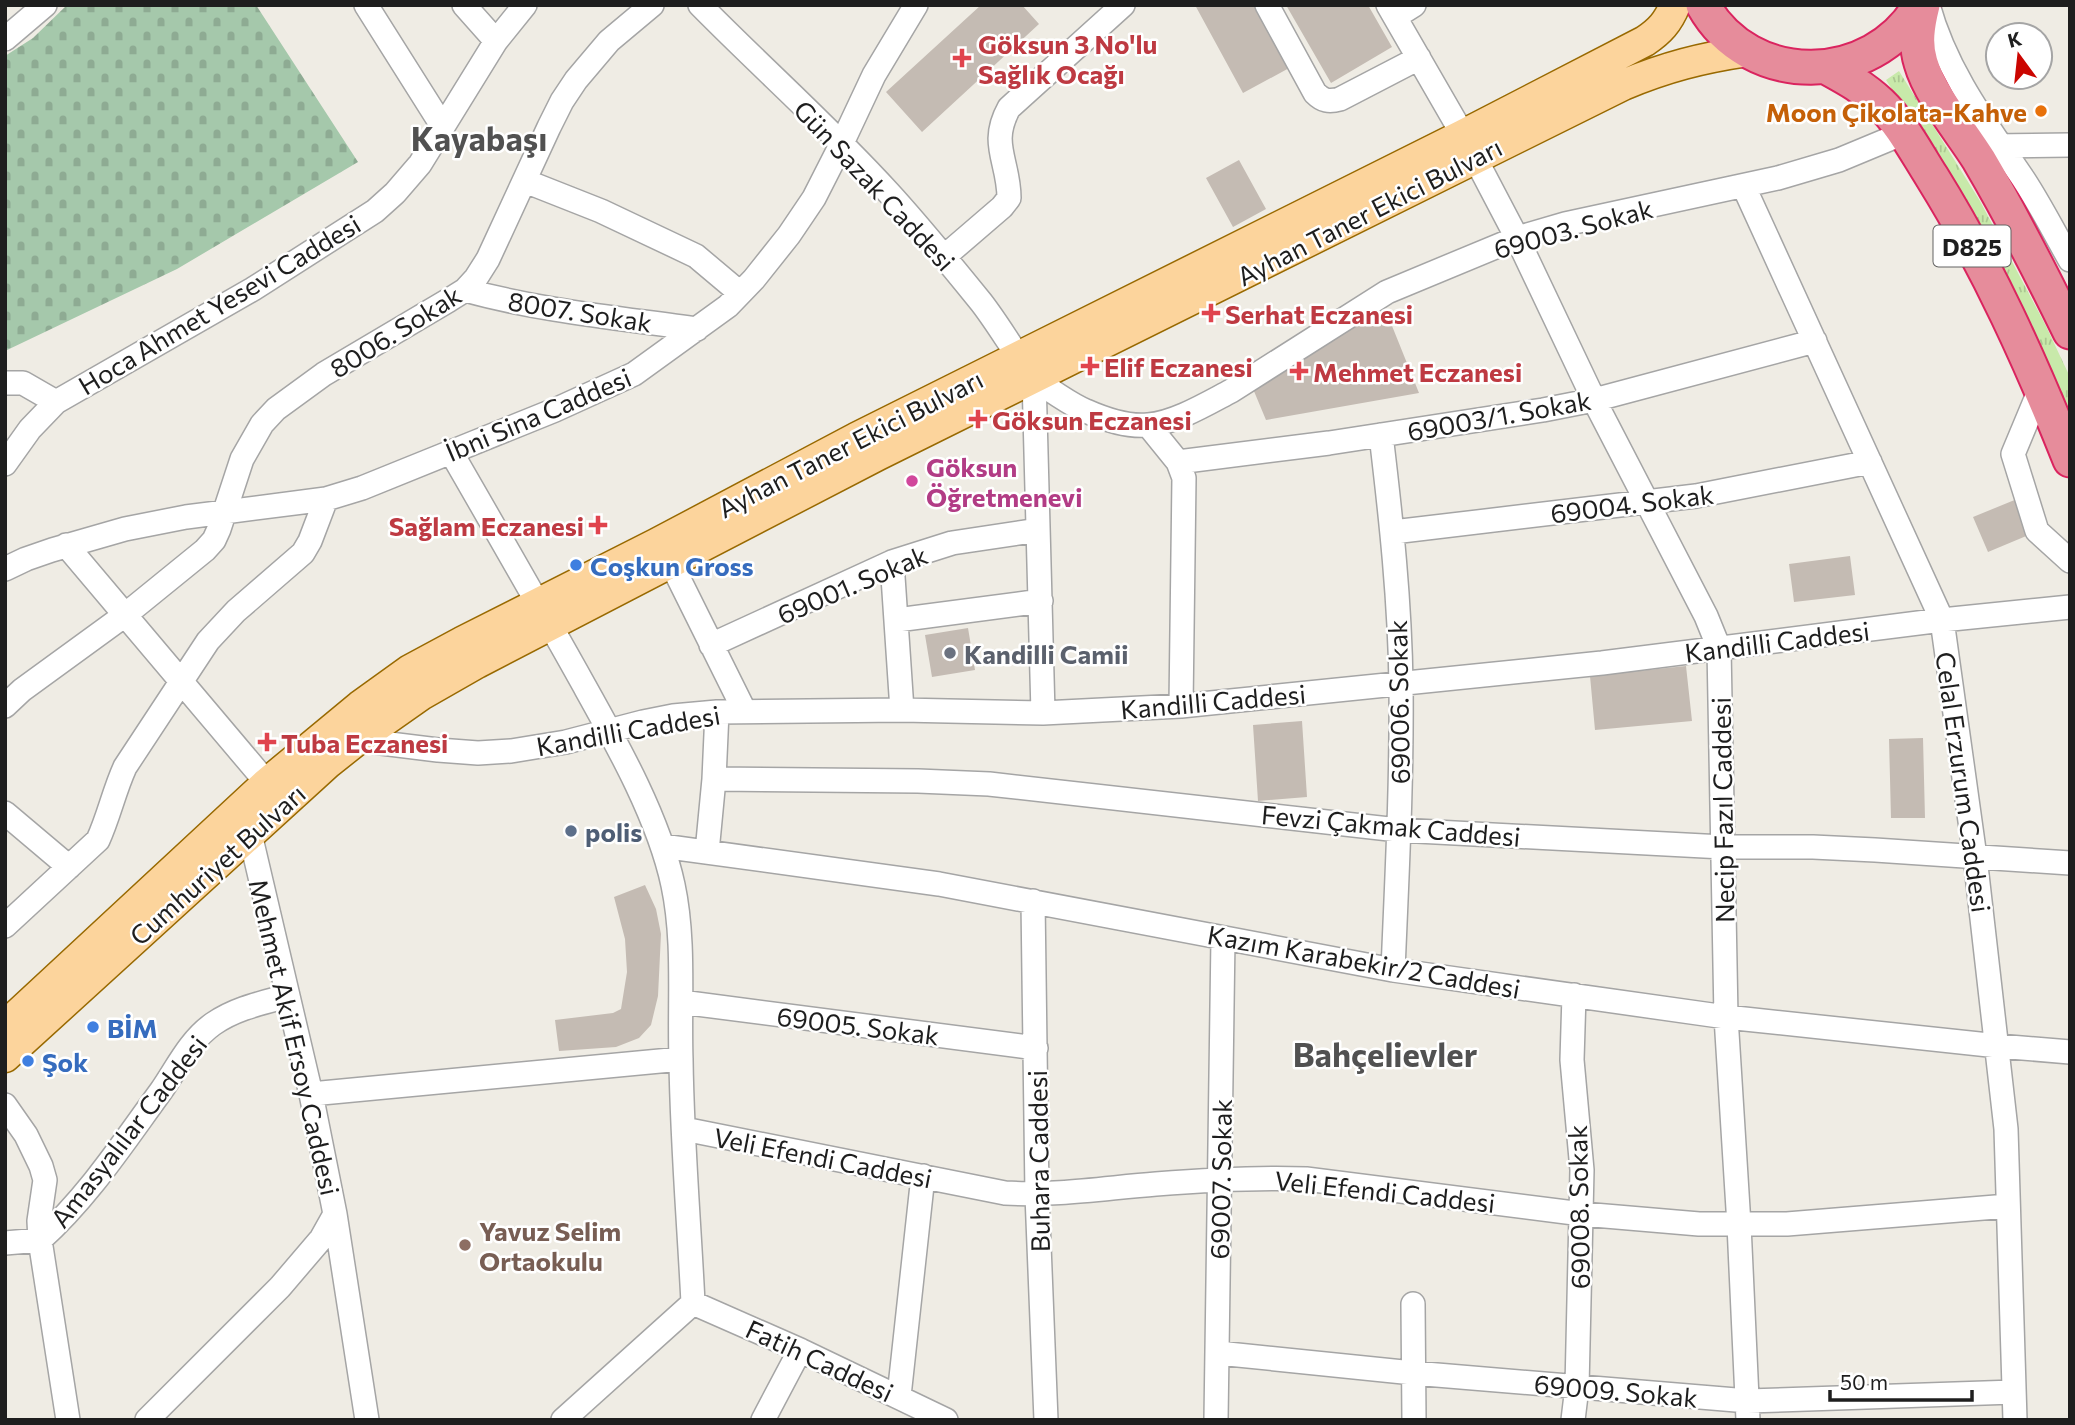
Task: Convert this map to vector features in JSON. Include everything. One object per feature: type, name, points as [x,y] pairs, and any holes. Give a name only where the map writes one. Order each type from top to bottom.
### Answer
[{"type":"highway","points":[[1703,5],[1717,25],[1748,51],[1786,65],[1826,67],[1867,55],[1885,44],[1927,7]]},
{"type":"highway","name":"D825","points":[[1927,7],[1918,25],[1917,48],[1922,66],[1932,88],[1985,146],[2008,211],[2070,331]]},
{"type":"highway","name":"D825","points":[[1826,67],[1859,85],[1882,105],[1904,133],[1944,197],[1997,290],[2041,387],[2070,460]]},
{"type":"main road","name":"Ayhan Taner Ekici Bulvarı","points":[[544,614],[671,563],[878,455],[1027,367],[1469,146],[1645,41],[1670,18],[1675,5]]},
{"type":"main road","name":"Ayhan Taner Ekici Bulvarı","points":[[1469,146],[1658,70],[1690,61],[1748,51]]},
{"type":"main road","name":"Ayhan Taner Ekici Bulvarı","points":[[544,614],[656,544],[856,438],[1027,367]]},
{"type":"main road","name":"Cumhuriyet Bulvarı","points":[[5,1057],[357,740],[544,614]]},
{"type":"main road","name":"Cumhuriyet Bulvarı","points":[[5,1026],[267,783],[360,706],[410,670],[544,614]]},
{"type":"street","points":[[5,39],[45,5]]},
{"type":"street","points":[[366,5],[443,127]]},
{"type":"street","points":[[464,5],[495,41]]},
{"type":"street","name":"Hoca Ahmet Yesevi Caddesi","points":[[5,464],[30,429],[56,402],[253,289],[374,211],[408,180],[420,164],[495,41],[525,5]]},
{"type":"street","name":"8006. Sokak","points":[[5,706],[43,673],[125,615],[215,540],[242,459],[262,424],[276,409],[324,374],[465,290],[488,259],[558,110],[576,80],[609,41],[652,5]]},
{"type":"street","name":"Gün Sazak Caddesi","points":[[700,5],[842,143],[945,256],[1027,367]]},
{"type":"street","name":"İbni Sina Caddesi","points":[[5,569],[66,545],[125,529],[225,511],[326,499],[362,488],[555,410],[634,374],[728,306],[754,279],[789,235],[814,198],[874,75],[916,5]]},
{"type":"street","points":[[945,256],[1009,198],[1007,173],[999,144],[1000,129],[1009,108],[1123,5]]},
{"type":"street","points":[[1267,5],[1315,93],[1322,100],[1340,99],[1419,58]]},
{"type":"street","name":"Necip Fazıl Caddesi","points":[[1399,9],[1419,58],[1517,238],[1594,400],[1706,616],[1719,648],[1726,1017],[1748,1410]]},
{"type":"street","name":"69003. Sokak","points":[[1027,367],[1084,411],[1114,421],[1148,425],[1171,419],[1222,396],[1387,292],[1517,238],[1591,218],[1745,187],[1839,160],[1904,133]]},
{"type":"street","points":[[1985,146],[2070,145]]},
{"type":"street","points":[[1985,146],[2026,183],[2070,260]]},
{"type":"street","points":[[525,181],[601,211],[696,256],[740,293]]},
{"type":"street","name":"Celal Erzurum Caddesi","points":[[1745,187],[1942,620],[1975,857],[2006,1129],[2015,1420]]},
{"type":"street","name":"8007. Sokak","points":[[465,290],[538,307],[697,329]]},
{"type":"street","name":"69003/1. Sokak","points":[[1178,462],[1543,410],[1594,400],[1815,341]]},
{"type":"street","points":[[1027,367],[1038,530],[1043,713]]},
{"type":"street","points":[[5,383],[23,383],[56,402]]},
{"type":"street","points":[[2041,387],[2013,454],[2037,531],[2070,561]]},
{"type":"street","points":[[1148,425],[1178,462],[1184,478],[1181,706]]},
{"type":"street","name":"69006. Sokak","points":[[1381,435],[1393,532],[1401,683],[1393,970]]},
{"type":"street","points":[[451,452],[609,731],[645,805],[662,846],[673,885],[678,922],[681,1059],[693,1303],[563,1420]]},
{"type":"street","name":"69004. Sokak","points":[[1393,532],[1696,496],[1870,462]]},
{"type":"street","points":[[5,926],[98,840],[125,767],[180,682],[208,641],[225,622],[303,553],[326,499]]},
{"type":"street","name":"69001. Sokak","points":[[711,645],[892,562],[953,543],[1038,530]]},
{"type":"street","points":[[66,545],[267,783]]},
{"type":"street","points":[[892,562],[901,710]]},
{"type":"street","points":[[671,563],[744,710]]},
{"type":"street","points":[[897,620],[1041,601]]},
{"type":"street","name":"Kandilli Caddesi","points":[[357,740],[478,753],[511,751],[566,742],[673,716],[744,710],[1043,713],[1181,706],[1602,663],[1942,620],[2070,607]]},
{"type":"street","points":[[707,852],[717,712]]},
{"type":"street","name":"Fevzi Çakmak Caddesi","points":[[714,779],[989,784],[1398,830],[1723,847],[1813,847],[2070,863]]},
{"type":"street","points":[[5,813],[69,867]]},
{"type":"street","name":"Mehmet Akif Ersoy Caddesi","points":[[147,1420],[280,1287],[321,1238],[335,1214],[311,1094],[250,834]]},
{"type":"street","name":"Kazım Karabekir/2 Caddesi","points":[[662,846],[939,884],[1393,970],[1726,1017],[2070,1052]]},
{"type":"street","name":"Buhara Caddesi","points":[[1033,901],[1037,1195],[1046,1420]]},
{"type":"street","name":"69007. Sokak","points":[[1216,1420],[1223,938]]},
{"type":"street","name":"69008. Sokak","points":[[1573,1420],[1577,1387],[1582,1214],[1582,1170],[1572,1060],[1574,995]]},
{"type":"street","name":"Amasyalılar Caddesi","points":[[5,1243],[40,1240],[71,1211],[199,1036],[226,1016],[247,1007],[288,996]]},
{"type":"street","name":"69005. Sokak","points":[[681,1002],[1036,1048]]},
{"type":"street","points":[[311,1094],[681,1059]]},
{"type":"street","points":[[5,1105],[26,1135],[45,1180],[39,1221],[40,1240],[68,1420]]},
{"type":"street","name":"Veli Efendi Caddesi","points":[[684,1129],[1005,1193],[1037,1195],[1262,1177],[1306,1179],[1582,1214],[1739,1225],[1787,1224],[2008,1206]]},
{"type":"street","points":[[899,1396],[923,1176]]},
{"type":"street","points":[[335,1214],[367,1420]]},
{"type":"street","name":"Fatih Caddesi","points":[[693,1303],[899,1396],[933,1417]]},
{"type":"street","points":[[1413,1304],[1413,1420]]},
{"type":"street","points":[[763,1420],[800,1350]]},
{"type":"street","name":"69009. Sokak","points":[[1218,1353],[1577,1387],[1748,1410],[2014,1392]]},
{"type":"green space","points":[[67,5],[256,5],[358,162],[177,269],[5,351],[5,56],[33,38]]},
{"type":"green space","points":[[1899,71],[1980,201],[2045,324],[2070,377],[2070,423],[1939,162],[1886,80]]},
{"type":"building","name":"Göksun 3 No'lu Sağlık Ocağı","points":[[981,5],[1022,5],[1039,24],[922,132],[886,92]]},
{"type":"building","points":[[1195,5],[1257,5],[1291,67],[1243,93]]},
{"type":"building","points":[[1286,5],[1368,5],[1392,47],[1331,83]]},
{"type":"building","points":[[1239,160],[1266,209],[1233,227],[1206,178]]},
{"type":"building","points":[[1382,301],[1419,393],[1266,420],[1251,384]]},
{"type":"building","points":[[2017,499],[2031,534],[1988,552],[1973,517]]},
{"type":"building","points":[[1850,556],[1855,595],[1794,602],[1789,564]]},
{"type":"building","name":"Kandilli Camii","points":[[968,628],[975,670],[932,677],[925,635]]},
{"type":"building","points":[[1686,666],[1692,721],[1595,730],[1590,676]]},
{"type":"building","points":[[1302,721],[1307,797],[1258,801],[1253,725]]},
{"type":"building","points":[[1923,738],[1925,818],[1891,818],[1889,739]]},
{"type":"building","points":[[645,885],[656,909],[661,934],[658,996],[651,1025],[639,1038],[616,1047],[559,1051],[555,1020],[613,1013],[621,1009],[627,972],[625,939],[614,897]]},
{"type":"place","name":"Göksun 3 No'lu Sağlık Ocağı","points":[[962,58]]},
{"type":"place","name":"Moon Çikolata-Kahve","points":[[2041,111]]},
{"type":"place","name":"Serhat Eczanesi","points":[[1211,313]]},
{"type":"place","name":"Elif Eczanesi","points":[[1090,366]]},
{"type":"place","name":"Mehmet Eczanesi","points":[[1299,371]]},
{"type":"place","name":"Göksun Eczanesi","points":[[978,419]]},
{"type":"place","name":"Göksun Öğretmenevi","points":[[912,481]]},
{"type":"place","name":"Sağlam Eczanesi","points":[[598,525]]},
{"type":"place","name":"Coşkun Gross","points":[[576,565]]},
{"type":"place","name":"Kandilli Camii","points":[[950,653]]},
{"type":"place","name":"Tuba Eczanesi","points":[[267,742]]},
{"type":"place","name":"polis","points":[[571,831]]},
{"type":"place","name":"BİM","points":[[93,1027]]},
{"type":"place","name":"Şok","points":[[28,1061]]},
{"type":"place","name":"Yavuz Selim Ortaokulu","points":[[465,1245]]},
{"type":"district","name":"Kayabaşı","points":[[479,137]]},
{"type":"district","name":"Bahçelievler","points":[[1385,1053]]}]
